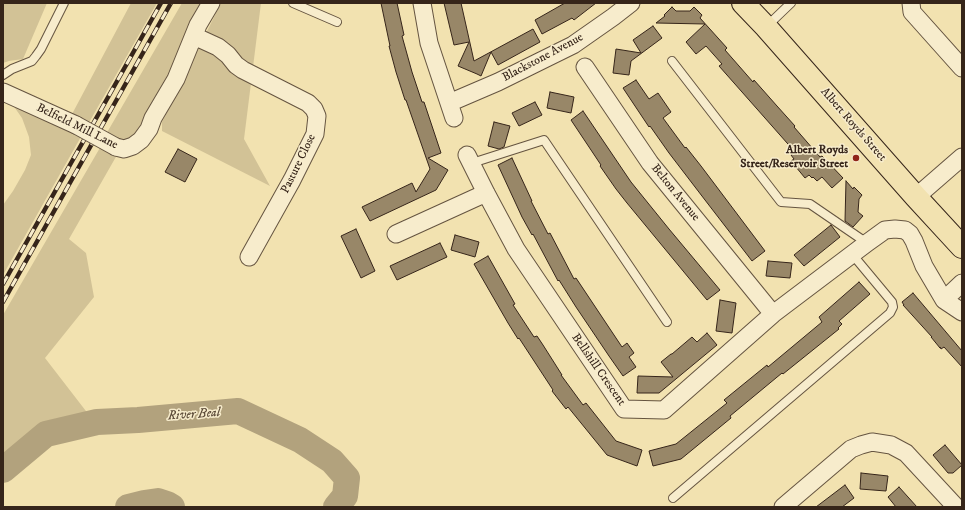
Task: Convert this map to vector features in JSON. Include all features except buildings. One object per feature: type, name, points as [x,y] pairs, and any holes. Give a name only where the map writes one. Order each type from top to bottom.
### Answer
[{"type":"main road","name":"Albert Royds Street","points":[[742,3],[766,27],[962,247]]},
{"type":"street","name":"Belfield Mill Lane","points":[[3,92],[76,125],[116,148],[124,149],[132,146],[141,140],[149,129],[176,80],[198,25],[211,3]]},
{"type":"street","name":"Blackstone Avenue","points":[[422,3],[430,43],[452,110],[498,82],[573,45],[630,3]]},
{"type":"street","points":[[911,3],[912,12],[962,68]]},
{"type":"street","name":"Pasture Close","points":[[194,36],[218,48],[228,55],[236,65],[243,70],[308,103],[314,109],[317,116],[315,134],[292,180],[249,257]]},
{"type":"street","name":"Belton Avenue","points":[[585,67],[650,163],[773,314]]},
{"type":"street","points":[[916,196],[962,157]]},
{"type":"street","name":"Bellshill Crescent","points":[[470,159],[516,250],[624,409],[664,410],[773,314],[885,230],[905,230],[910,234],[924,266],[944,300]]},
{"type":"street","points":[[396,234],[486,193]]},
{"type":"street","points":[[962,282],[944,300],[962,312]]},
{"type":"street","points":[[783,507],[851,449],[872,442],[891,445],[906,453],[956,507]]},
{"type":"lane","points":[[3,75],[12,69],[32,61],[41,49],[64,3]]},
{"type":"lane","points":[[293,3],[337,22]]},
{"type":"lane","points":[[766,27],[791,3]]},
{"type":"lane","points":[[672,62],[781,202],[810,204],[867,243]]},
{"type":"lane","points":[[470,159],[544,140],[667,322]]},
{"type":"lane","points":[[673,498],[890,313],[893,307],[892,302],[852,254]]},
{"type":"shaded area","points":[[3,3],[47,3],[23,59],[3,63]]},
{"type":"shaded area","points":[[131,3],[157,3],[87,126],[71,116]]},
{"type":"shaded area","points":[[182,3],[206,3],[138,134],[127,139],[119,140],[105,136]]},
{"type":"shaded area","points":[[221,3],[261,3],[244,139],[270,186],[162,131],[162,122]]},
{"type":"shaded area","points":[[10,101],[82,135],[3,275],[3,205],[25,170],[31,155],[29,137],[22,118]]},
{"type":"shaded area","points":[[101,146],[117,155],[69,239],[86,253],[94,297],[45,358],[89,415],[55,419],[32,432],[3,456],[3,315]]},
{"type":"waterway","name":"River Beal","points":[[3,470],[46,434],[97,422],[238,411],[300,440],[332,461],[347,478],[345,496],[336,507]]},
{"type":"waterway","name":"River Beal","points":[[128,507],[158,501],[172,507]]},
{"type":"railway","points":[[3,284],[161,3]]},
{"type":"railway","points":[[3,302],[171,3]]},
{"type":"place","name":"Albert Royds Street/Reservoir Street","points":[[856,158]]}]
